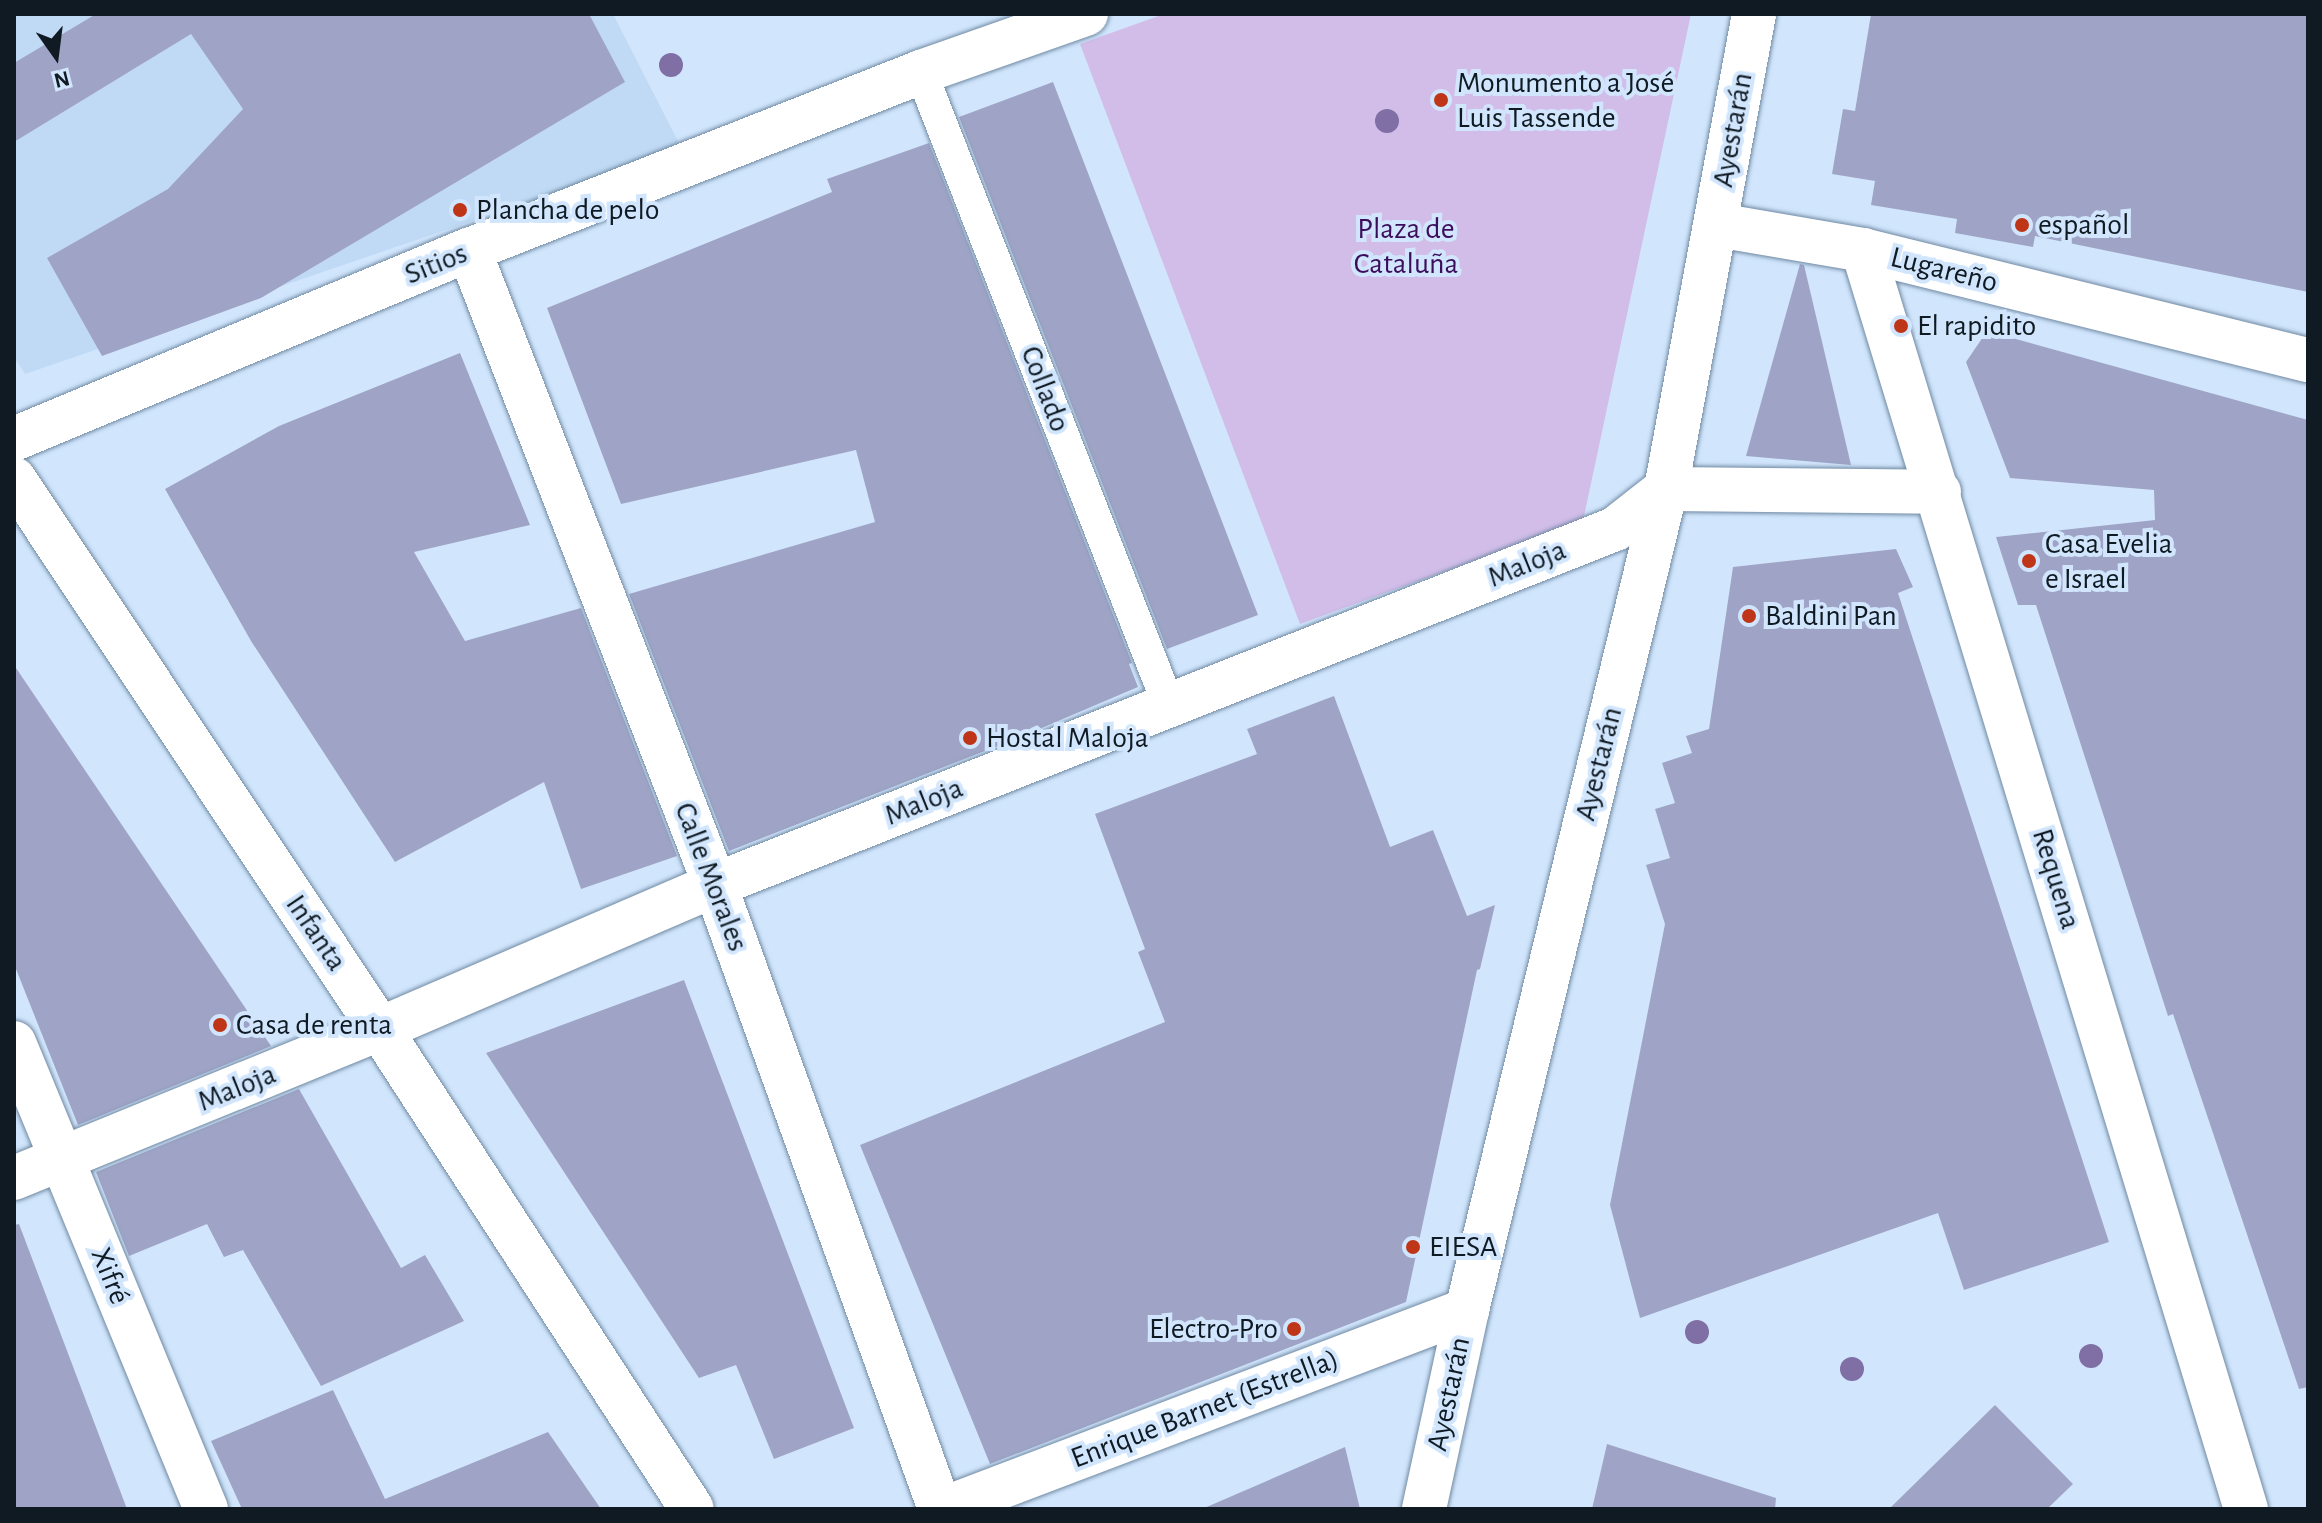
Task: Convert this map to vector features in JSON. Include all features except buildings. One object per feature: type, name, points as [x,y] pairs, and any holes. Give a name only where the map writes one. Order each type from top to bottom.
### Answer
[{"type":"street","name":"Ayestarán","points":[[1424,1509],[1467,1310],[1666,489],[1754,14]]},
{"type":"street","name":"Sitios","points":[[14,439],[469,250],[921,72],[1081,15]]},
{"type":"street","name":"Lugareño","points":[[1717,225],[1863,250],[2308,360]]},
{"type":"street","name":"Calle Morales","points":[[469,250],[715,885],[942,1509]]},
{"type":"street","name":"Requena","points":[[1863,250],[2246,1509]]},
{"type":"street","name":"Infanta","points":[[14,479],[380,1029],[692,1509]]},
{"type":"street","name":"Maloja","points":[[14,1178],[380,1029],[715,885],[1615,529],[1666,489]]},
{"type":"street","points":[[1666,489],[1939,492]]},
{"type":"street","name":"Xifré","points":[[14,1043],[206,1509]]},
{"type":"street","name":"Enrique Barnet (Estrella)","points":[[942,1509],[1467,1310]]},
{"type":"lane","name":"Collado","points":[[921,72],[1169,706]]},
{"type":"shaded area","points":[[14,14],[613,14],[682,149],[25,374],[14,357]]},
{"type":"green space","name":"Plaza de Cataluña","points":[[1164,14],[1691,14],[1583,521],[1300,624],[1080,44]]},
{"type":"place","name":"Monumento a José Luis Tassende","points":[[1441,100]]},
{"type":"place","name":"Plancha de pelo","points":[[460,210]]},
{"type":"place","name":"español","points":[[2022,225]]},
{"type":"place","name":"El rapidito","points":[[1901,326]]},
{"type":"place","name":"Casa Evelia e Israel","points":[[2029,561]]},
{"type":"place","name":"Baldini Pan","points":[[1749,616]]},
{"type":"place","name":"Hostal Maloja","points":[[970,738]]},
{"type":"place","name":"Casa de renta","points":[[220,1025]]},
{"type":"place","name":"EIESA","points":[[1413,1247]]},
{"type":"place","name":"Electro-Pro","points":[[1294,1329]]}]
